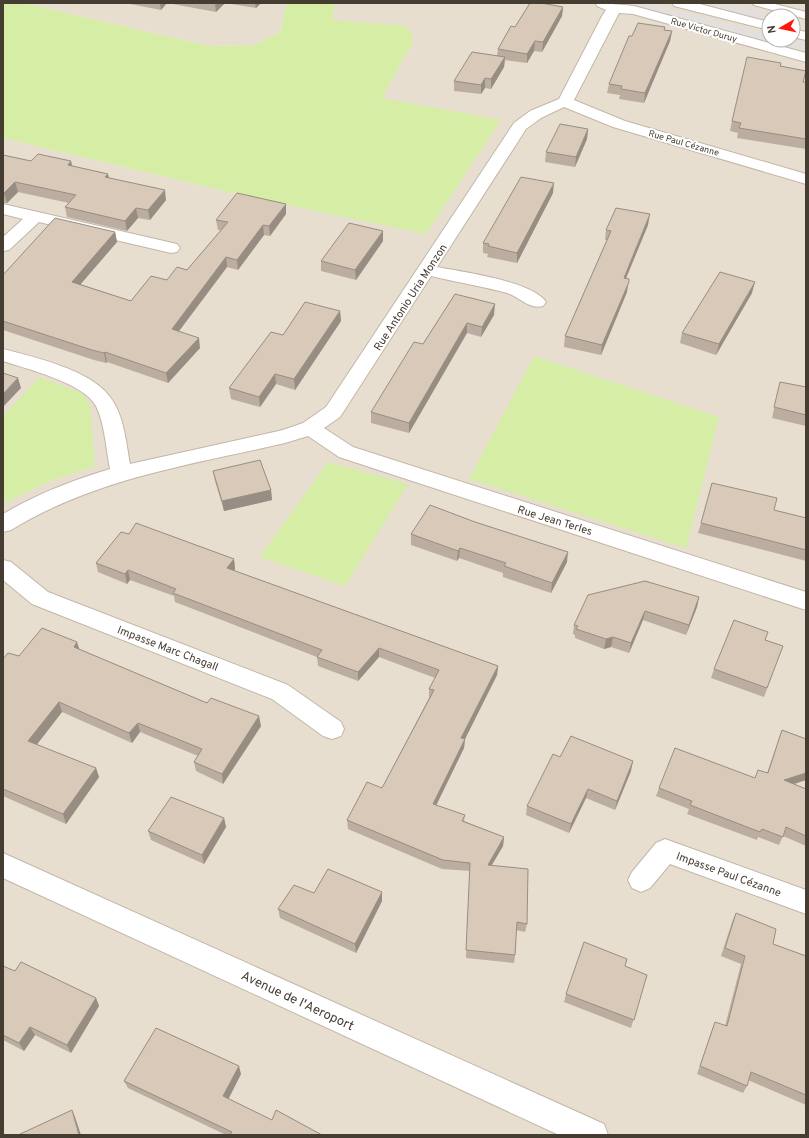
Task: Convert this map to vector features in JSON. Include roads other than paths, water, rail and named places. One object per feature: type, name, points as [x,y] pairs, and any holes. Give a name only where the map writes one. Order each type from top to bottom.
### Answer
[{"type":"street","name":"Rue Victor Duruy","points":[[679,3],[761,24]]},
{"type":"street","name":"Rue Victor Duruy","points":[[609,6],[634,10],[806,58]]},
{"type":"street","points":[[565,102],[609,16],[609,6]]},
{"type":"street","name":"Rue Paul Cézanne","points":[[565,102],[619,124],[806,179]]},
{"type":"street","name":"Rue Antonio Uria Monzon","points":[[3,524],[20,512],[46,499],[79,486],[121,472],[285,436],[310,428],[333,412],[520,126],[528,118],[540,110],[565,102]]},
{"type":"street","points":[[3,209],[171,248]]},
{"type":"street","points":[[3,246],[34,217]]},
{"type":"street","points":[[427,270],[514,289],[537,302]]},
{"type":"street","points":[[3,355],[71,378],[89,388],[103,401],[112,426],[121,472]]},
{"type":"street","name":"Rue Jean Terles","points":[[310,428],[346,452],[806,601]]},
{"type":"street","name":"Impasse Marc Chagall","points":[[3,568],[40,598],[280,692],[332,729]]},
{"type":"street","name":"Impasse Paul Cézanne","points":[[641,880],[665,851],[806,902]]},
{"type":"street","name":"Avenue de l'Aeroport","points":[[3,865],[593,1135]]},
{"type":"lane","points":[[758,3],[806,16]]}]
